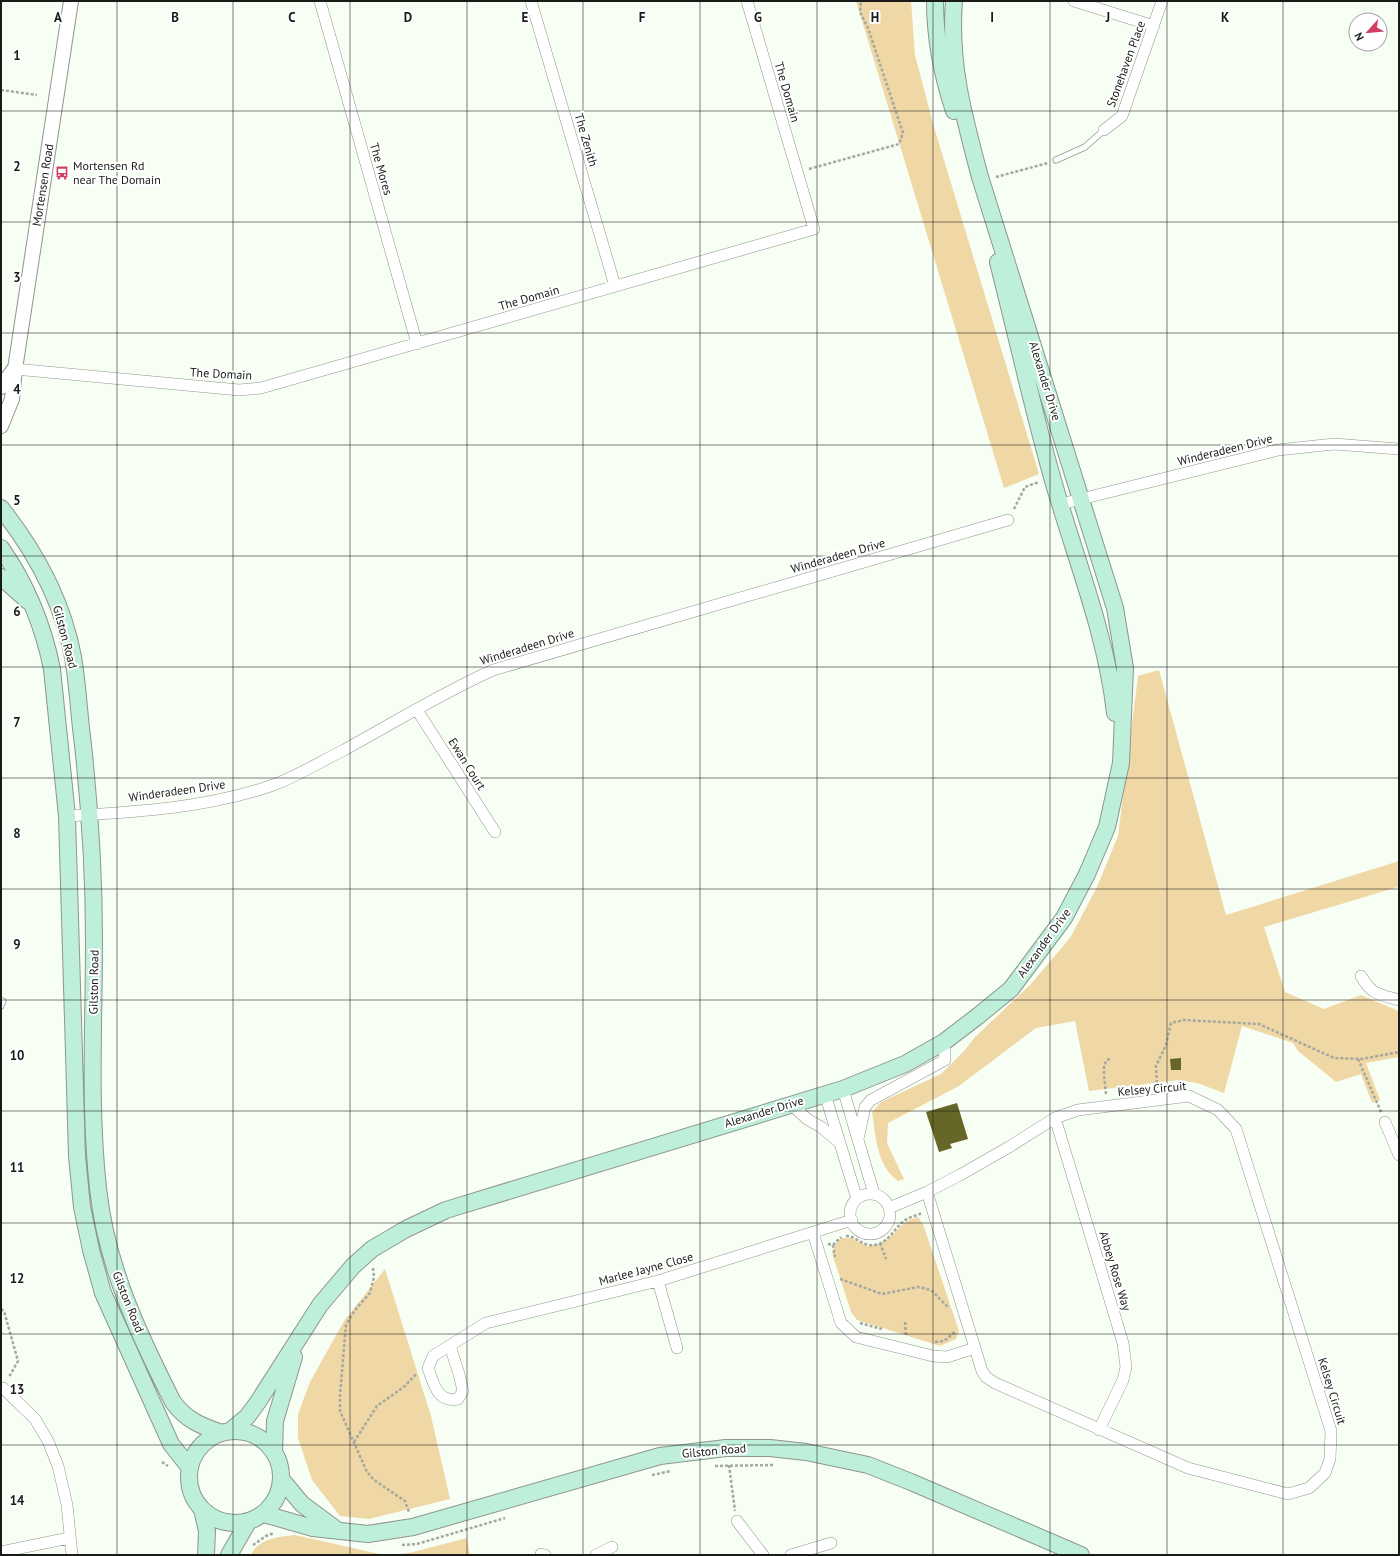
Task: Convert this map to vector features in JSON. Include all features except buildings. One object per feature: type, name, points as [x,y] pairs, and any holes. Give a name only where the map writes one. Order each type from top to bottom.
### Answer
[{"type":"main road","name":"Alexander Drive","points":[[935,1],[936,33],[945,86],[997,259],[1052,477],[1112,681],[1121,762]]},
{"type":"main road","name":"Alexander Drive","points":[[226,1432],[247,1417],[299,1340],[313,1315],[330,1292],[353,1266],[372,1249],[406,1228],[446,1210],[843,1089],[905,1064],[944,1042],[1011,988],[1064,918],[1087,874],[1107,827],[1121,762],[1125,668],[1115,608],[1082,498],[980,177],[964,119],[955,70],[952,22],[954,1]]},
{"type":"main road","name":"Gilston Road","points":[[1,508],[28,545],[59,610],[73,657],[90,815],[94,939],[93,1062],[95,1146],[98,1189],[105,1233],[114,1269],[126,1302],[173,1402],[181,1413],[189,1420],[200,1426],[226,1432]]},
{"type":"main road","name":"Gilston Road","points":[[1,548],[23,583],[34,606],[47,646],[52,669],[67,816],[77,1156],[82,1207],[91,1250],[103,1293],[171,1444],[190,1468]]},
{"type":"main road","points":[[1,577],[34,606]]},
{"type":"main road","name":"Alexander Drive","points":[[274,1452],[275,1420],[299,1340]]},
{"type":"main road","points":[[202,1509],[212,1517],[224,1522],[236,1524],[248,1522],[264,1514],[273,1504],[279,1493],[282,1480],[280,1465],[274,1452],[266,1442],[255,1435],[243,1432],[226,1432],[210,1438],[201,1446],[194,1456],[190,1468],[190,1482],[192,1492],[202,1509],[207,1531],[206,1555]]},
{"type":"main road","name":"Gilston Road","points":[[264,1514],[313,1528],[368,1534],[413,1527],[660,1456],[726,1448],[770,1448],[806,1452],[875,1468],[1081,1555]]},
{"type":"main road","name":"Gilston Road","points":[[282,1480],[302,1504],[337,1530]]},
{"type":"main road","points":[[229,1555],[248,1522]]},
{"type":"street","name":"Mortensen Road","points":[[1,426],[12,399],[15,369],[71,1]]},
{"type":"street","name":"The Mores","points":[[320,1],[417,344]]},
{"type":"street","name":"The Zenith","points":[[531,1],[615,286]]},
{"type":"street","name":"The Domain","points":[[15,369],[249,390],[261,388],[814,229],[747,1]]},
{"type":"street","points":[[1074,1],[1154,26]]},
{"type":"street","name":"Stonehaven Place","points":[[1104,130],[1122,116],[1162,1]]},
{"type":"street","points":[[1,386],[15,369]]},
{"type":"street","name":"Winderadeen Drive","points":[[1061,504],[1278,450],[1334,444],[1399,449]]},
{"type":"street","name":"Winderadeen Drive","points":[[67,816],[90,815],[210,802],[256,790],[308,768],[417,710],[448,690],[493,670],[1008,520]]},
{"type":"street","name":"Ewan Court","points":[[417,710],[494,832]]},
{"type":"street","points":[[1361,976],[1369,989],[1380,995],[1399,1000]]},
{"type":"street","points":[[858,1139],[864,1107],[871,1100],[945,1060],[944,1042]]},
{"type":"street","points":[[843,1089],[874,1194]]},
{"type":"street","points":[[825,1094],[856,1199]]},
{"type":"street","name":"Kelsey Circuit","points":[[889,1208],[928,1192],[1010,1147],[1055,1118],[1078,1110],[1189,1096],[1218,1110],[1236,1129],[1331,1431],[1330,1459],[1325,1473],[1309,1488],[1288,1494],[1188,1468],[1099,1430],[995,1383],[986,1377],[982,1371],[928,1192]]},
{"type":"street","points":[[791,1104],[807,1119],[821,1127],[840,1144]]},
{"type":"street","name":"Abbey Rose Way","points":[[1055,1118],[1123,1343],[1126,1367],[1123,1380],[1099,1430]]},
{"type":"street","points":[[1385,1122],[1399,1155]]},
{"type":"street","points":[[865,1194],[874,1194],[882,1198],[889,1208],[890,1215],[888,1223],[884,1228],[877,1232],[862,1232],[857,1228],[852,1220],[851,1209],[856,1199],[865,1194]]},
{"type":"street","name":"Marlee Jayne Close","points":[[428,1368],[433,1356],[486,1323],[658,1281],[814,1236],[852,1220]]},
{"type":"street","points":[[814,1236],[841,1323],[856,1336],[933,1356],[947,1357],[975,1348]]},
{"type":"street","points":[[658,1281],[677,1348]]},
{"type":"street","points":[[428,1368],[437,1392],[442,1397],[450,1400],[458,1399],[463,1391],[450,1346]]},
{"type":"street","points":[[3,1388],[35,1419],[48,1442],[58,1466],[67,1505],[69,1538],[72,1555]]},
{"type":"street","points":[[736,1521],[763,1555]]},
{"type":"street","points":[[1,1552],[69,1538]]},
{"type":"street","points":[[791,1555],[831,1543]]},
{"type":"street","points":[[596,1555],[612,1547]]},
{"type":"lane","points":[[1056,160],[1085,148],[1104,130]]},
{"type":"path","points":[[797,172],[899,144],[903,133],[868,28],[860,12],[861,1]]},
{"type":"path","points":[[1,90],[37,95]]},
{"type":"path","points":[[996,177],[1056,160]]},
{"type":"path","points":[[1008,520],[1025,487],[1052,477]]},
{"type":"path","points":[[1158,1100],[1156,1066],[1166,1045],[1171,1023],[1184,1020],[1259,1024],[1334,1058],[1358,1059],[1399,1052]]},
{"type":"path","points":[[1108,1106],[1104,1075],[1105,1062],[1110,1059]]},
{"type":"path","points":[[1358,1059],[1385,1122]]},
{"type":"path","points":[[833,1245],[840,1238],[845,1236],[852,1236],[869,1245],[880,1243],[894,1234],[905,1220],[933,1208]]},
{"type":"path","points":[[814,1236],[833,1245]]},
{"type":"path","points":[[880,1243],[886,1259]]},
{"type":"path","points":[[833,1245],[835,1260]]},
{"type":"path","points":[[372,1249],[374,1278],[370,1293],[355,1310],[346,1325],[343,1344],[343,1371],[340,1411],[368,1472],[374,1480],[405,1501],[409,1512]]},
{"type":"path","points":[[838,1274],[840,1280],[862,1286],[882,1294],[918,1287],[931,1290],[950,1311]]},
{"type":"path","points":[[1,1309],[4,1311],[18,1361],[3,1388]]},
{"type":"path","points":[[931,1341],[944,1341],[958,1329],[955,1322],[967,1321]]},
{"type":"path","points":[[857,1322],[885,1330]]},
{"type":"path","points":[[905,1322],[906,1336]]},
{"type":"path","points":[[899,1334],[912,1337]]},
{"type":"path","points":[[354,1442],[377,1406],[405,1386],[415,1375],[428,1368]]},
{"type":"path","points":[[729,1465],[736,1521]]},
{"type":"path","points":[[713,1466],[776,1465]]},
{"type":"path","points":[[646,1477],[676,1471]]},
{"type":"path","points":[[417,1544],[506,1517]]},
{"type":"shaded area","points":[[856,1],[911,1],[915,55],[934,127],[1039,474],[1004,488]]},
{"type":"shaded area","points":[[1159,670],[1226,915],[1399,861],[1399,890],[1398,887],[1264,927],[1285,992],[1324,1009],[1361,995],[1399,1011],[1399,1057],[1366,1063],[1380,1100],[1372,1103],[1361,1074],[1336,1082],[1298,1051],[1293,1043],[1242,1026],[1224,1093],[1197,1083],[1179,1080],[1089,1091],[1075,1021],[1036,1028],[959,1086],[888,1123],[887,1143],[904,1179],[898,1181],[885,1167],[881,1158],[876,1140],[872,1112],[881,1102],[941,1074],[965,1050],[974,1038],[1030,985],[1070,938],[1097,887],[1118,836],[1138,676]]},
{"type":"shaded area","points":[[918,1217],[923,1224],[959,1331],[956,1339],[940,1346],[857,1320],[851,1312],[832,1253],[836,1243],[841,1238],[851,1238],[867,1246],[877,1244],[890,1237],[904,1223]]},
{"type":"shaded area","points":[[385,1269],[431,1416],[450,1499],[369,1519],[340,1516],[312,1480],[298,1438],[298,1414],[310,1382],[344,1321]]},
{"type":"shaded area","points":[[295,1535],[384,1555],[251,1555],[254,1549],[270,1539]]},
{"type":"shaded area","points":[[467,1538],[470,1555],[384,1555],[409,1553]]},
{"type":"place","name":"Mortensen Rd near The Domain","points":[[62,173]]}]
